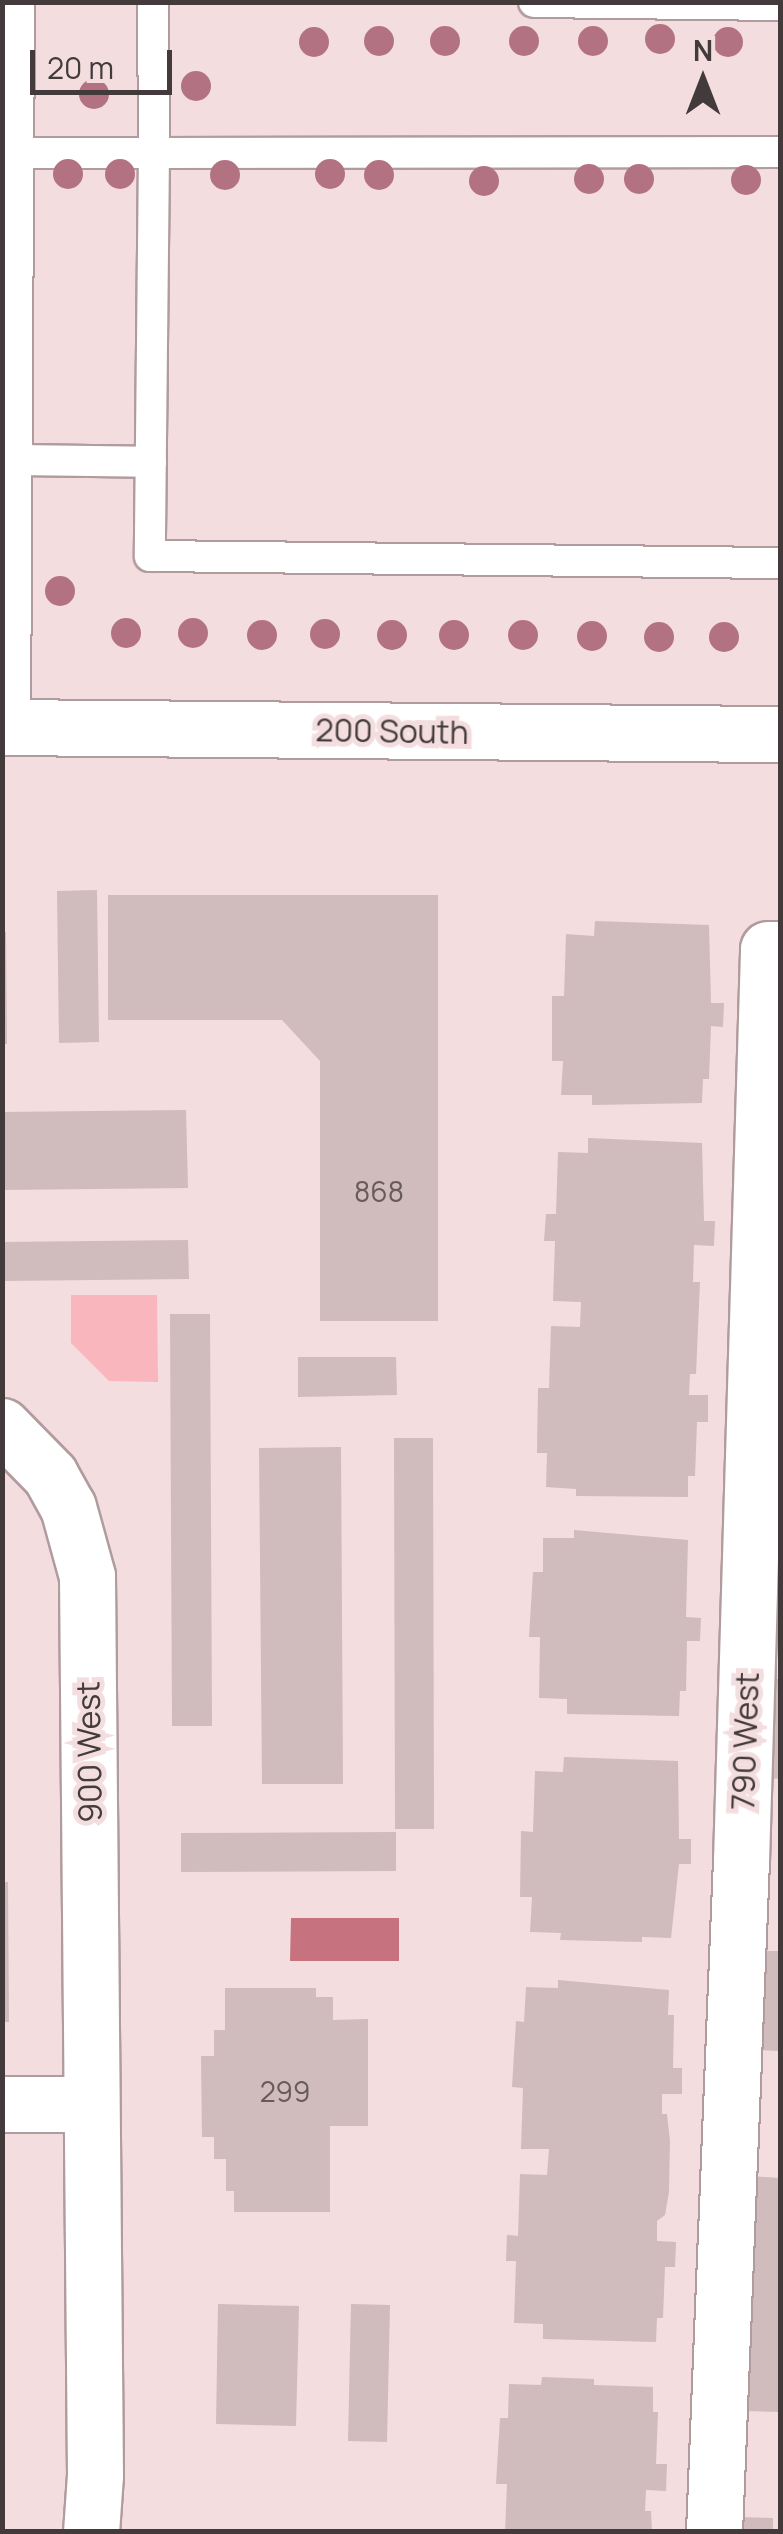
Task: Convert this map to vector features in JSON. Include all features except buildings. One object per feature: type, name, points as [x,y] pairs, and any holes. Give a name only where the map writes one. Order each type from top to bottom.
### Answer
[{"type":"street","name":"200 South","points":[[9,727],[780,734]]},
{"type":"street","name":"790 West","points":[[714,2532],[761,1862],[774,949]]},
{"type":"street","name":"900 West","points":[[2,1426],[27,1447],[59,1491],[80,1541],[87,1576],[95,2475],[90,2532]]},
{"type":"street","points":[[2,2104],[91,2104]]},
{"type":"lane","points":[[9,727],[19,2]]},
{"type":"lane","points":[[153,2],[150,556],[780,562]]},
{"type":"lane","points":[[534,2],[780,5]]},
{"type":"lane","points":[[18,152],[780,152]]},
{"type":"lane","points":[[14,460],[151,462]]},
{"type":"shaded area","points":[[71,1295],[157,1295],[158,1382],[109,1381],[71,1343]]},
{"type":"shaded area","points":[[291,1918],[399,1918],[399,1961],[290,1961]]}]
